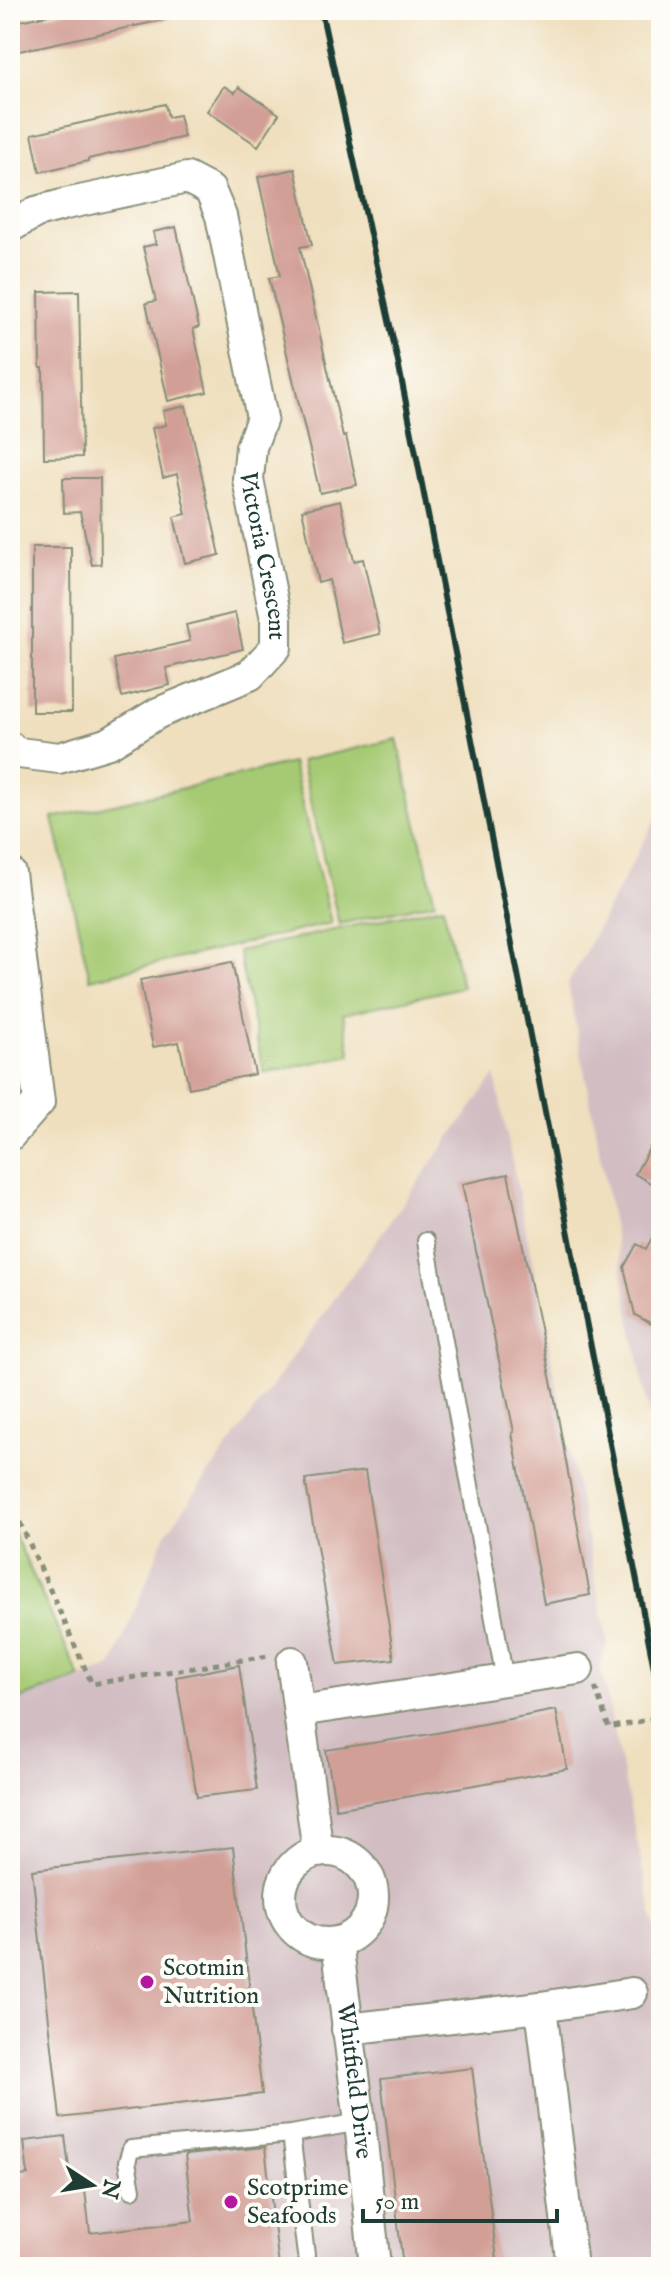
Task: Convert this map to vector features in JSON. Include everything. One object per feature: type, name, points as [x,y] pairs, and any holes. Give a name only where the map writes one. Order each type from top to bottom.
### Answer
[{"type":"street","name":"Victoria Crescent","points":[[10,227],[36,212],[187,178],[210,190],[221,216],[262,418],[251,447],[248,479],[276,619],[276,647],[250,675],[158,713],[109,743],[59,758],[11,752],[10,747]]},
{"type":"street","points":[[10,873],[39,1102],[10,1135]]},
{"type":"street","points":[[292,1662],[318,1852]]},
{"type":"street","points":[[299,1711],[578,1669]]},
{"type":"street","points":[[318,1852],[336,1852],[356,1862],[366,1874],[372,1889],[370,1914],[361,1928],[337,1942],[320,1943],[304,1938],[283,1913],[282,1888],[287,1873],[298,1861],[318,1852]]},
{"type":"street","name":"Whitfield Drive","points":[[337,1942],[375,2267]]},
{"type":"street","points":[[347,2029],[541,2007],[632,1993]]},
{"type":"street","points":[[541,2007],[572,2267]]},
{"type":"lane","points":[[426,1241],[505,1680]]},
{"type":"lane","points":[[132,2190],[127,2162],[131,2149],[291,2134],[360,2122]]},
{"type":"lane","points":[[291,2134],[306,2255]]},
{"type":"path","points":[[10,1500],[92,1684],[266,1656],[292,1662]]},
{"type":"path","points":[[578,1669],[593,1680],[609,1728],[652,1719]]},
{"type":"shaded area","points":[[661,809],[661,1480],[568,984]]},
{"type":"shaded area","points":[[495,1075],[608,1644],[600,1663],[661,1957],[661,2267],[10,2267],[10,1702],[112,1667],[165,1535]]},
{"type":"green space","points":[[397,739],[435,902],[339,924],[301,761]]},
{"type":"green space","points":[[292,763],[331,923],[90,979],[53,818]]},
{"type":"green space","points":[[443,906],[462,987],[343,1014],[351,1055],[264,1073],[238,951]]},
{"type":"green space","points":[[10,1525],[80,1678],[10,1702]]},
{"type":"building","points":[[72,10],[167,10],[168,19],[10,53],[10,23]]},
{"type":"building","points":[[224,86],[235,93],[239,87],[279,114],[258,146],[207,111]]},
{"type":"building","points":[[165,104],[168,117],[179,115],[184,137],[40,172],[32,134]]},
{"type":"building","points":[[295,169],[312,245],[300,247],[343,437],[346,436],[357,485],[320,493],[269,278],[280,276],[258,177]]},
{"type":"building","points":[[176,227],[199,327],[193,329],[207,392],[168,401],[146,303],[156,301],[143,247],[156,244],[153,232]]},
{"type":"building","points":[[79,291],[82,457],[44,458],[39,292]]},
{"type":"building","points":[[186,406],[220,555],[185,563],[174,517],[186,514],[177,474],[163,478],[152,428],[166,425],[163,411]]},
{"type":"building","points":[[63,478],[100,478],[101,564],[92,565],[80,512],[64,513]]},
{"type":"building","points":[[340,501],[354,561],[363,559],[380,634],[342,643],[329,580],[318,583],[302,510]]},
{"type":"building","points":[[32,547],[71,547],[72,712],[32,712]]},
{"type":"building","points":[[235,613],[243,649],[166,668],[170,685],[122,697],[114,659],[190,641],[186,625]]},
{"type":"building","points":[[232,962],[255,1074],[189,1088],[179,1042],[153,1047],[140,980]]},
{"type":"building","points":[[661,1127],[661,1189],[635,1174]]},
{"type":"building","points":[[508,1174],[555,1400],[590,1595],[544,1604],[514,1432],[462,1184]]},
{"type":"building","points":[[661,1221],[661,1329],[635,1315],[624,1267],[637,1244],[646,1249]]},
{"type":"building","points":[[365,1471],[394,1659],[338,1665],[305,1479]]},
{"type":"building","points":[[239,1665],[257,1790],[197,1797],[176,1677]]},
{"type":"building","points":[[556,1710],[567,1769],[336,1809],[326,1750]]},
{"type":"building","name":"Scotmin Nutrition","points":[[233,1847],[262,2094],[60,2118],[32,1870]]},
{"type":"building","points":[[472,2068],[498,2267],[403,2267],[381,2079]]},
{"type":"building","name":"Scotprime Seafoods","points":[[65,2136],[71,2184],[84,2182],[90,2233],[193,2221],[185,2155],[265,2147],[279,2267],[10,2267],[10,2177],[28,2175],[24,2141]]},
{"type":"railway","points":[[321,10],[398,362],[661,1704]]},
{"type":"place","name":"Scotmin Nutrition","points":[[147,1982]]},
{"type":"place","name":"Scotprime Seafoods","points":[[231,2202]]}]
